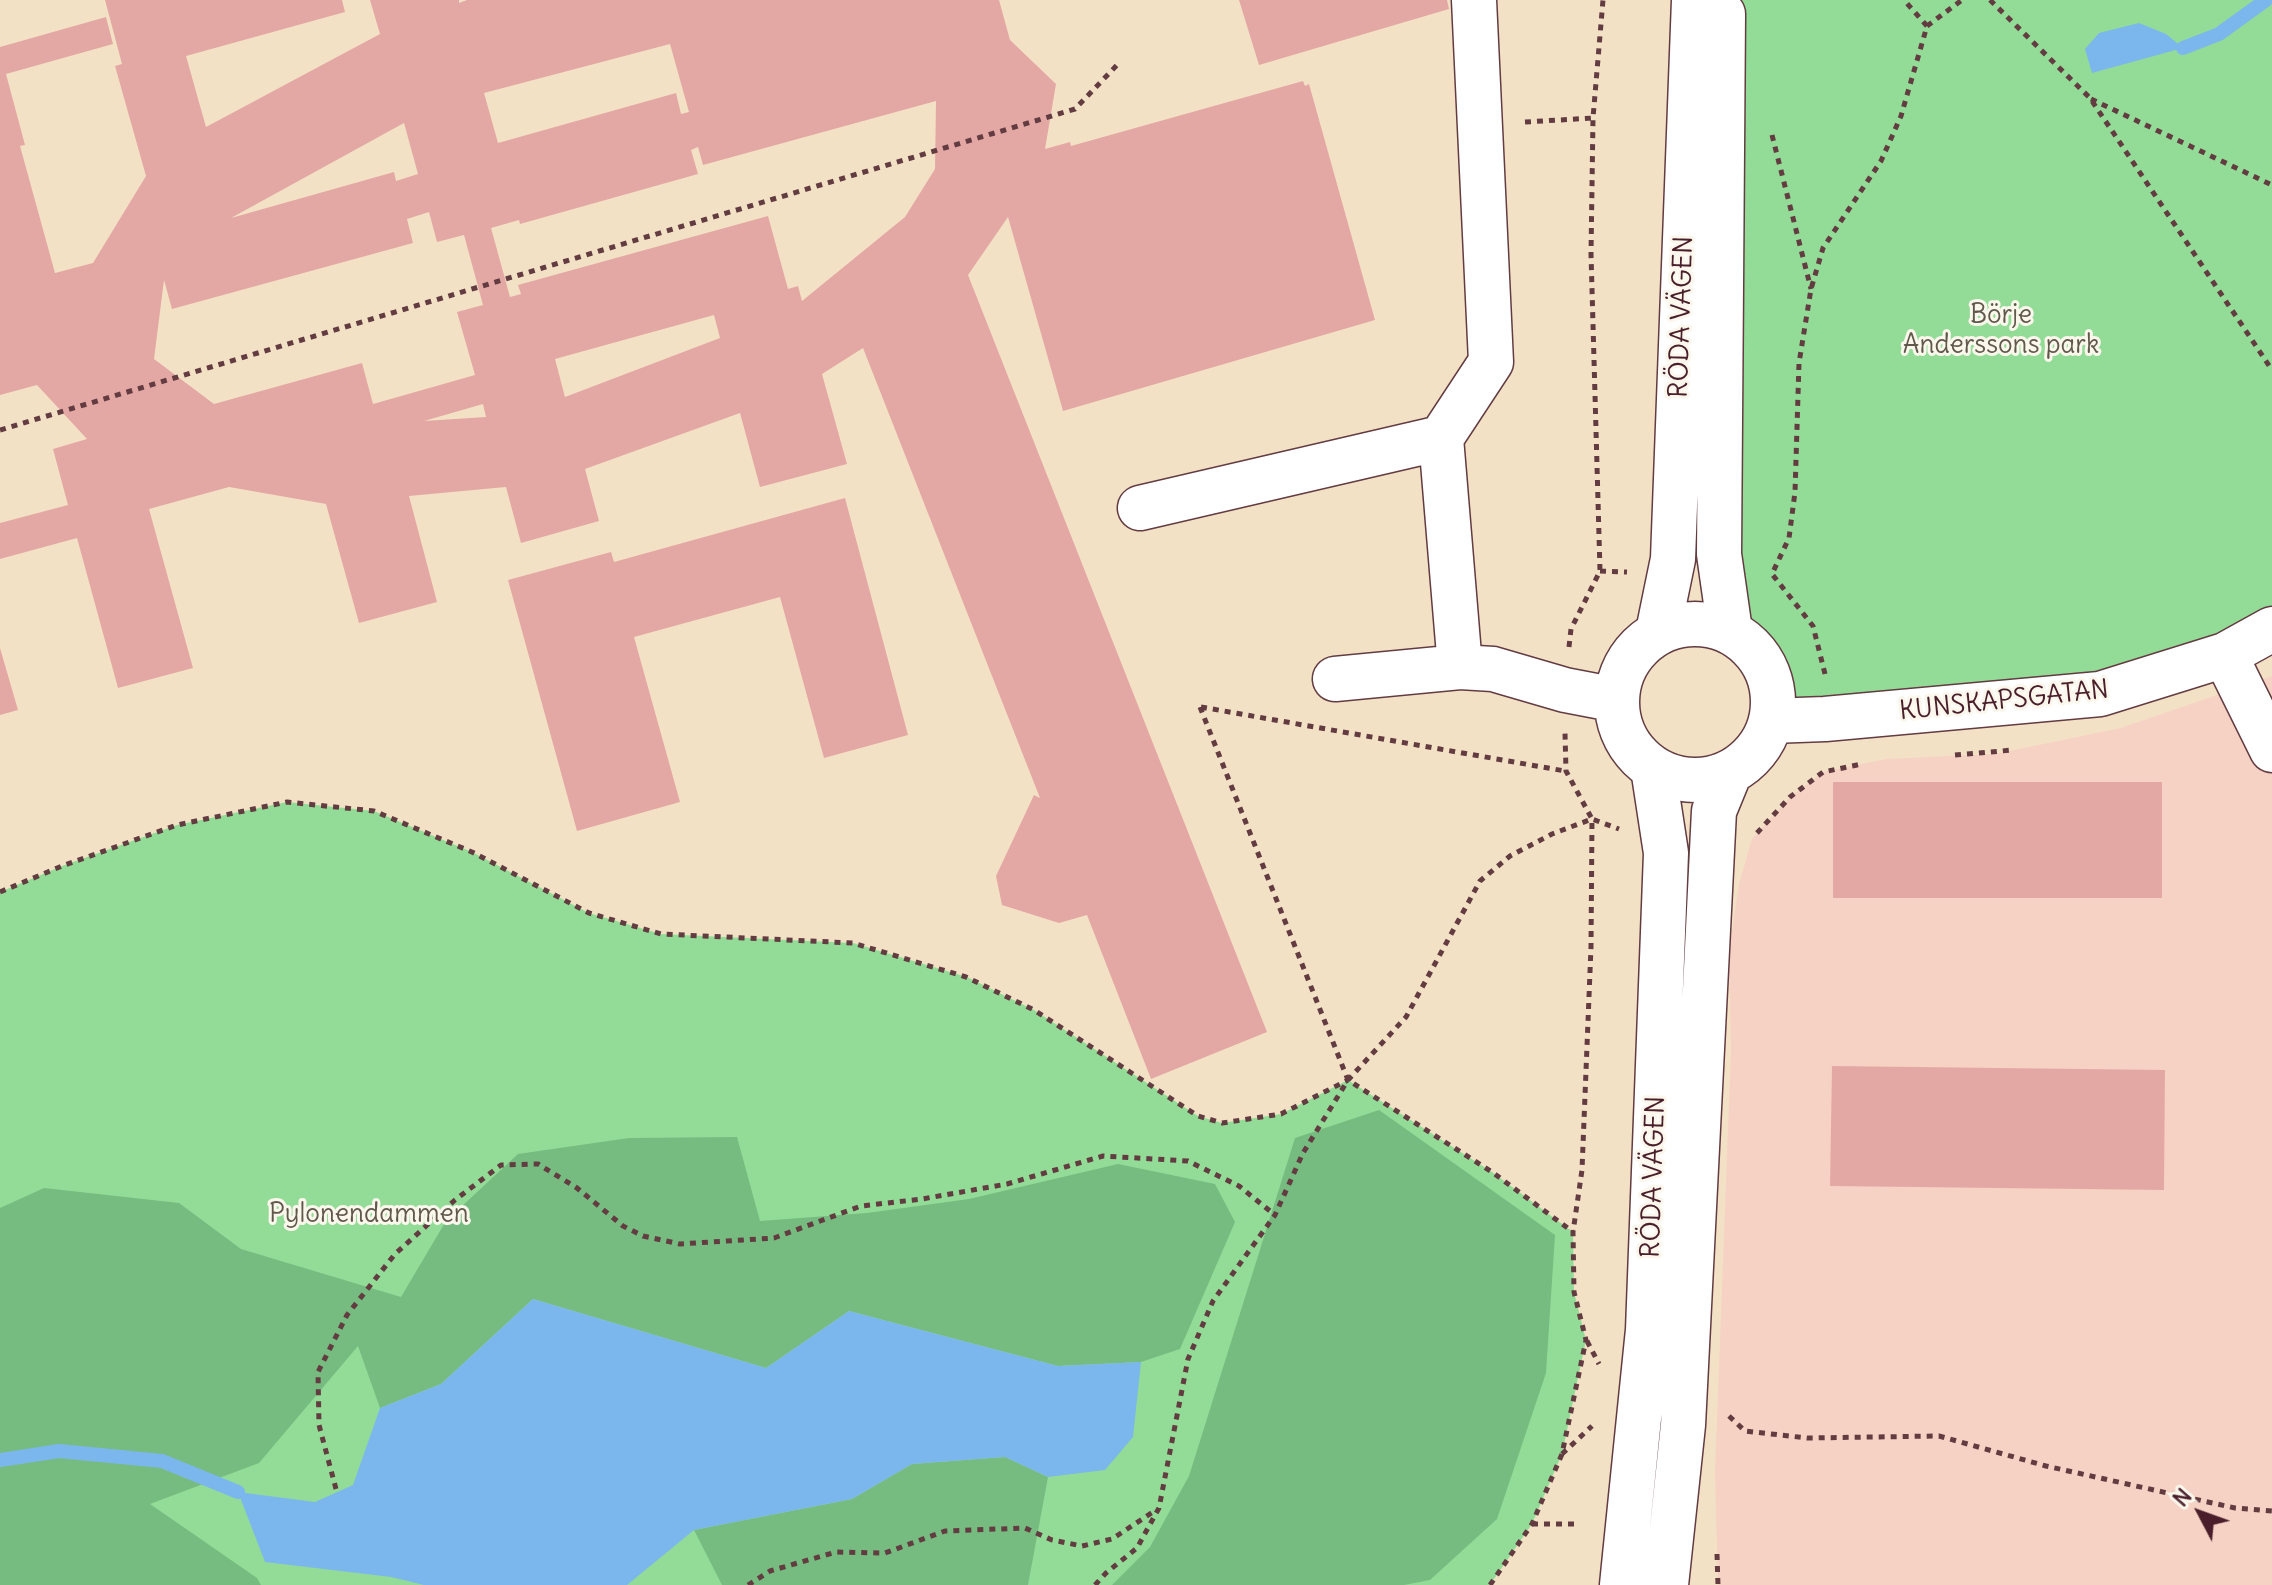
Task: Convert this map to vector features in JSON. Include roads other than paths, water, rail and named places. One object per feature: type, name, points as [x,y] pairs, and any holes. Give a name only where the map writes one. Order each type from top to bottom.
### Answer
[{"type":"street","points":[[1460,667],[1441,438],[1491,362],[1474,0]]},
{"type":"street","name":"RÖDA VÄGEN","points":[[1658,632],[1673,559],[1694,0]]},
{"type":"street","name":"RÖDA VÄGEN","points":[[1723,0],[1719,554],[1730,631]]},
{"type":"street","points":[[1140,508],[1441,438]]},
{"type":"street","points":[[1706,623],[1730,631],[1749,644],[1764,663],[1773,693],[1771,721],[1763,742],[1749,759],[1730,772],[1704,780],[1677,779],[1653,768],[1632,750],[1620,726],[1617,700],[1619,679],[1628,660],[1641,644],[1658,632],[1682,624],[1706,623]]},
{"type":"street","name":"KUNSKAPSGATAN","points":[[1771,721],[1825,719],[2100,694],[2225,655],[2272,629]]},
{"type":"street","points":[[2225,655],[2272,750]]},
{"type":"street","points":[[1335,679],[1460,667],[1493,669],[1565,690],[1617,700]]},
{"type":"street","name":"RÖDA VÄGEN","points":[[1622,1585],[1648,1330],[1666,853],[1653,768]]},
{"type":"street","name":"RÖDA VÄGEN","points":[[1666,1585],[1683,1425],[1714,811],[1730,772]]},
{"type":"water","points":[[2139,23],[2166,34],[2183,48],[2092,73],[2085,49],[2099,33]]},
{"type":"water","points":[[533,1299],[766,1368],[849,1311],[1058,1366],[1141,1362],[1133,1437],[1105,1470],[1048,1477],[1005,1457],[912,1464],[852,1499],[694,1530],[627,1585],[424,1585],[391,1577],[265,1562],[238,1492],[315,1502],[353,1485],[380,1408],[441,1384]]},
{"type":"waterway","points":[[2183,48],[2219,34],[2266,0]]},
{"type":"waterway","points":[[0,1460],[59,1451],[162,1461],[238,1492]]},
{"type":"park label","name":"Börje Anderssons park","points":[[2001,331]]},
{"type":"park label","name":"Pylonendammen","points":[[369,1215]]}]
